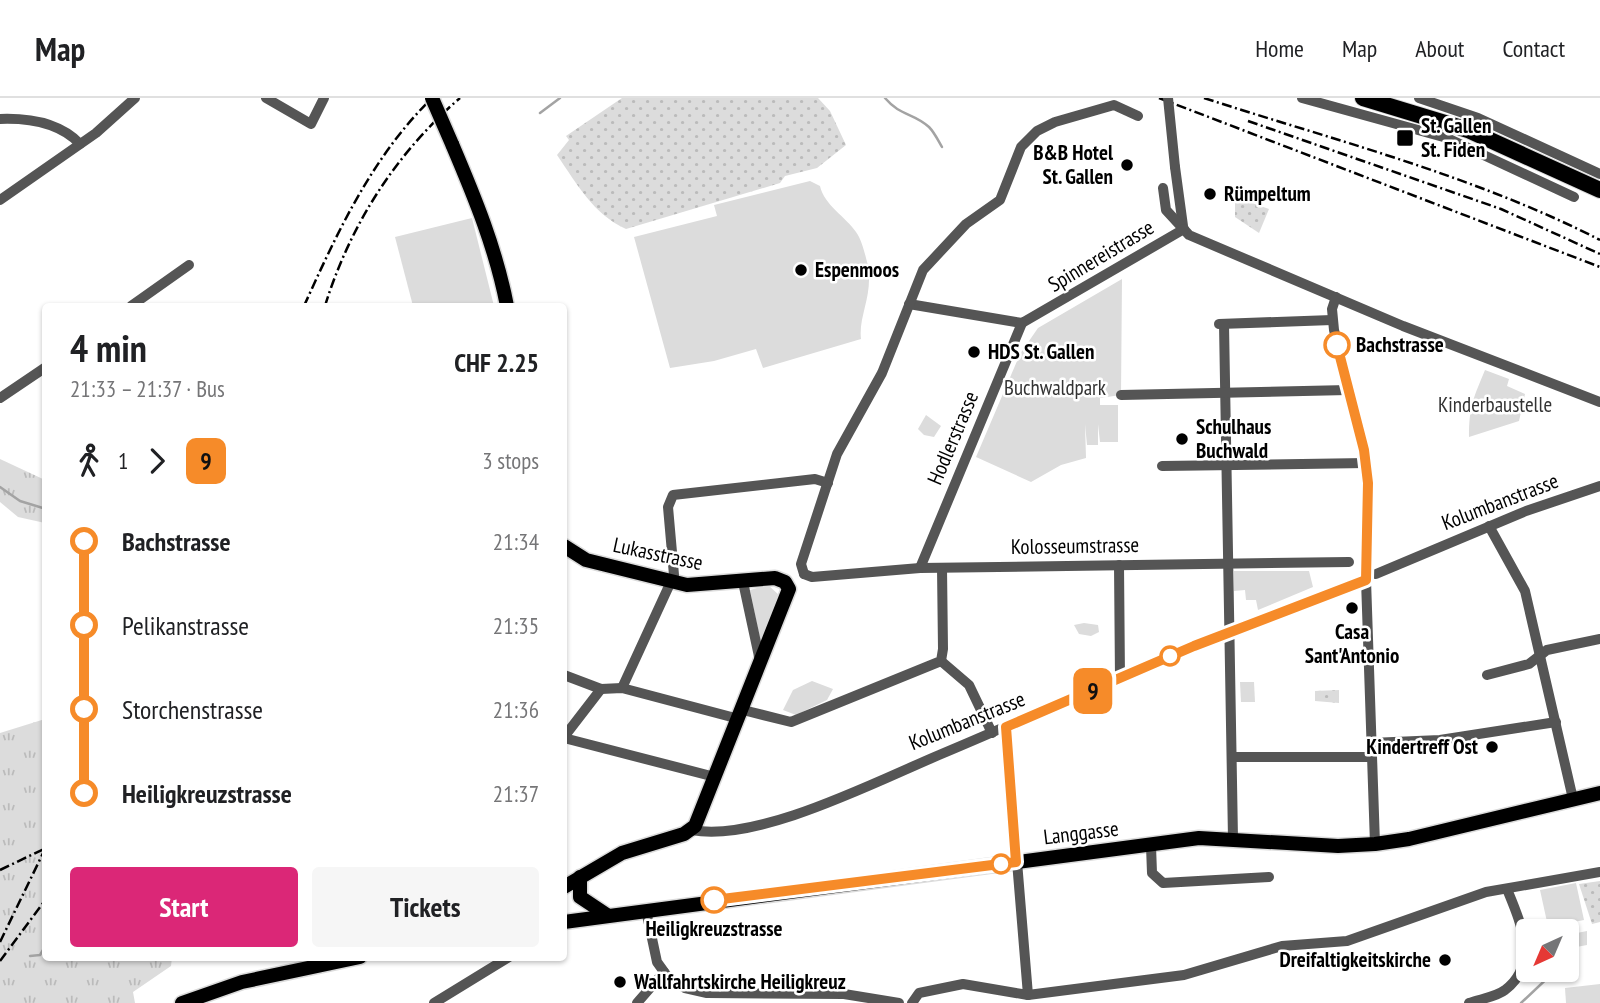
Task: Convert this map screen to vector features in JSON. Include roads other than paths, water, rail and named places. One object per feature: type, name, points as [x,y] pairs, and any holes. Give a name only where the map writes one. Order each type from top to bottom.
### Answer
[{"type":"highway","points":[[1363,98],[1468,130],[1600,190]]},
{"type":"main road","points":[[432,98],[495,250],[506,303]]},
{"type":"main road","name":"Lukasstrasse","points":[[567,548],[586,560],[671,582],[699,586],[775,578],[788,584]]},
{"type":"main road","points":[[692,830],[788,596],[788,584]]},
{"type":"main road","name":"Langgasse","points":[[567,922],[1199,838],[1338,846],[1375,844],[1409,839],[1600,793]]},
{"type":"main road","name":"Kolumbanstrasse","points":[[607,915],[569,886],[622,853],[692,830]]},
{"type":"main road","points":[[182,1003],[242,982],[341,961]]},
{"type":"street","points":[[0,200],[80,144],[135,98]]},
{"type":"street","points":[[266,98],[311,124],[324,98]]},
{"type":"street","name":"Spinnereistrasse","points":[[1022,323],[1184,229],[1168,98]]},
{"type":"street","points":[[1302,98],[1447,138],[1574,197]]},
{"type":"street","points":[[1419,98],[1447,102],[1600,174]]},
{"type":"street","points":[[788,584],[804,573],[801,564],[841,445],[882,373],[923,270],[949,240],[1000,200],[1021,147],[1037,131],[1055,122],[1114,105],[1138,116]]},
{"type":"street","points":[[0,119],[42,123],[66,132],[80,144]]},
{"type":"street","points":[[1163,188],[1166,209],[1189,235],[1336,297],[1600,402]]},
{"type":"street","points":[[135,303],[189,265]]},
{"type":"street","points":[[1336,297],[1332,320],[1366,463],[1371,577],[1371,743],[1375,844]]},
{"type":"street","points":[[909,304],[1022,323]]},
{"type":"street","points":[[1233,839],[1224,465],[1226,394],[1222,324],[1332,320]]},
{"type":"street","name":"Hodlerstrasse","points":[[920,568],[1022,323]]},
{"type":"street","points":[[0,398],[42,370]]},
{"type":"street","points":[[1121,395],[1348,390]]},
{"type":"street","points":[[1162,466],[1366,463]]},
{"type":"street","points":[[622,688],[675,570],[668,507],[670,499],[677,494],[815,480],[828,483]]},
{"type":"street","name":"Kolumbanstrasse","points":[[692,830],[722,831],[802,812],[1489,526],[1600,486]]},
{"type":"street","points":[[1489,526],[1525,591],[1573,799]]},
{"type":"street","name":"Kolosseumstrasse","points":[[804,573],[812,577],[920,568],[1349,562]]},
{"type":"street","points":[[1119,565],[1120,679]]},
{"type":"street","points":[[941,661],[942,568]]},
{"type":"street","points":[[743,582],[761,664]]},
{"type":"street","points":[[1487,675],[1529,664],[1541,653],[1600,639]]},
{"type":"street","points":[[567,676],[601,689],[622,688],[791,722],[941,661]]},
{"type":"street","points":[[941,661],[969,685],[992,733]]},
{"type":"street","points":[[567,733],[601,689]]},
{"type":"street","points":[[1371,743],[1440,740],[1556,722]]},
{"type":"street","points":[[1006,727],[1028,995]]},
{"type":"street","points":[[567,738],[715,777]]},
{"type":"street","points":[[1232,757],[1372,757]]},
{"type":"street","points":[[1151,846],[1152,873],[1163,883],[1269,877]]},
{"type":"street","points":[[912,1003],[919,993],[950,984],[1028,995],[1184,975],[1282,946],[1347,941],[1486,892],[1541,880],[1600,872]]},
{"type":"street","points":[[1469,1003],[1503,991],[1521,973],[1525,963],[1524,942],[1507,889]]},
{"type":"street","points":[[646,910],[654,954],[664,972],[679,985],[698,992],[844,994],[899,1003]]},
{"type":"street","points":[[434,1003],[502,961]]},
{"type":"street","points":[[637,1003],[664,972]]},
{"type":"waterway","points":[[540,113],[560,98]]},
{"type":"waterway","points":[[885,98],[896,108],[929,127],[942,147]]},
{"type":"waterway","points":[[0,487],[20,501],[42,508]]},
{"type":"waterway","points":[[30,956],[40,955],[42,952]]},
{"type":"waterway","points":[[1521,1003],[1543,982]]},
{"type":"railway","points":[[305,303],[330,250],[374,170],[391,145],[432,98]]},
{"type":"railway","points":[[326,303],[348,247],[378,192],[415,142],[460,98]]},
{"type":"railway","points":[[1159,98],[1600,267]]},
{"type":"railway","points":[[1204,98],[1455,178],[1553,217],[1600,240]]},
{"type":"railway","points":[[1248,121],[1501,209],[1600,254]]},
{"type":"railway","points":[[0,870],[42,850]]},
{"type":"railway","points":[[0,942],[42,855]]},
{"type":"railway","points":[[0,961],[42,904]]},
{"type":"place","name":"St. Gallen St. Fiden","points":[[1405,138]]},
{"type":"place","name":"B&B Hotel St. Gallen","points":[[1127,165]]},
{"type":"place","name":"Rümpeltum","points":[[1210,194]]},
{"type":"place","name":"Espenmoos","points":[[801,270]]},
{"type":"place","name":"Bachstrasse","points":[[1337,345]]},
{"type":"place","name":"HDS St. Gallen","points":[[974,352]]},
{"type":"place","name":"Schulhaus Buchwald","points":[[1182,439]]},
{"type":"place","name":"Casa Sant'Antonio","points":[[1352,608]]},
{"type":"place","name":"Kindertreff Ost","points":[[1492,747]]},
{"type":"place","name":"Heiligkreuzstrasse","points":[[714,900]]},
{"type":"place","name":"Dreifaltigkeitskirche","points":[[1445,960]]},
{"type":"place","name":"Wallfahrtskirche Heiligkreuz","points":[[620,982]]},
{"type":"park label","name":"Buchwaldpark","points":[[1055,388]]},
{"type":"park label","name":"Kinderbaustelle","points":[[1495,405]]}]
